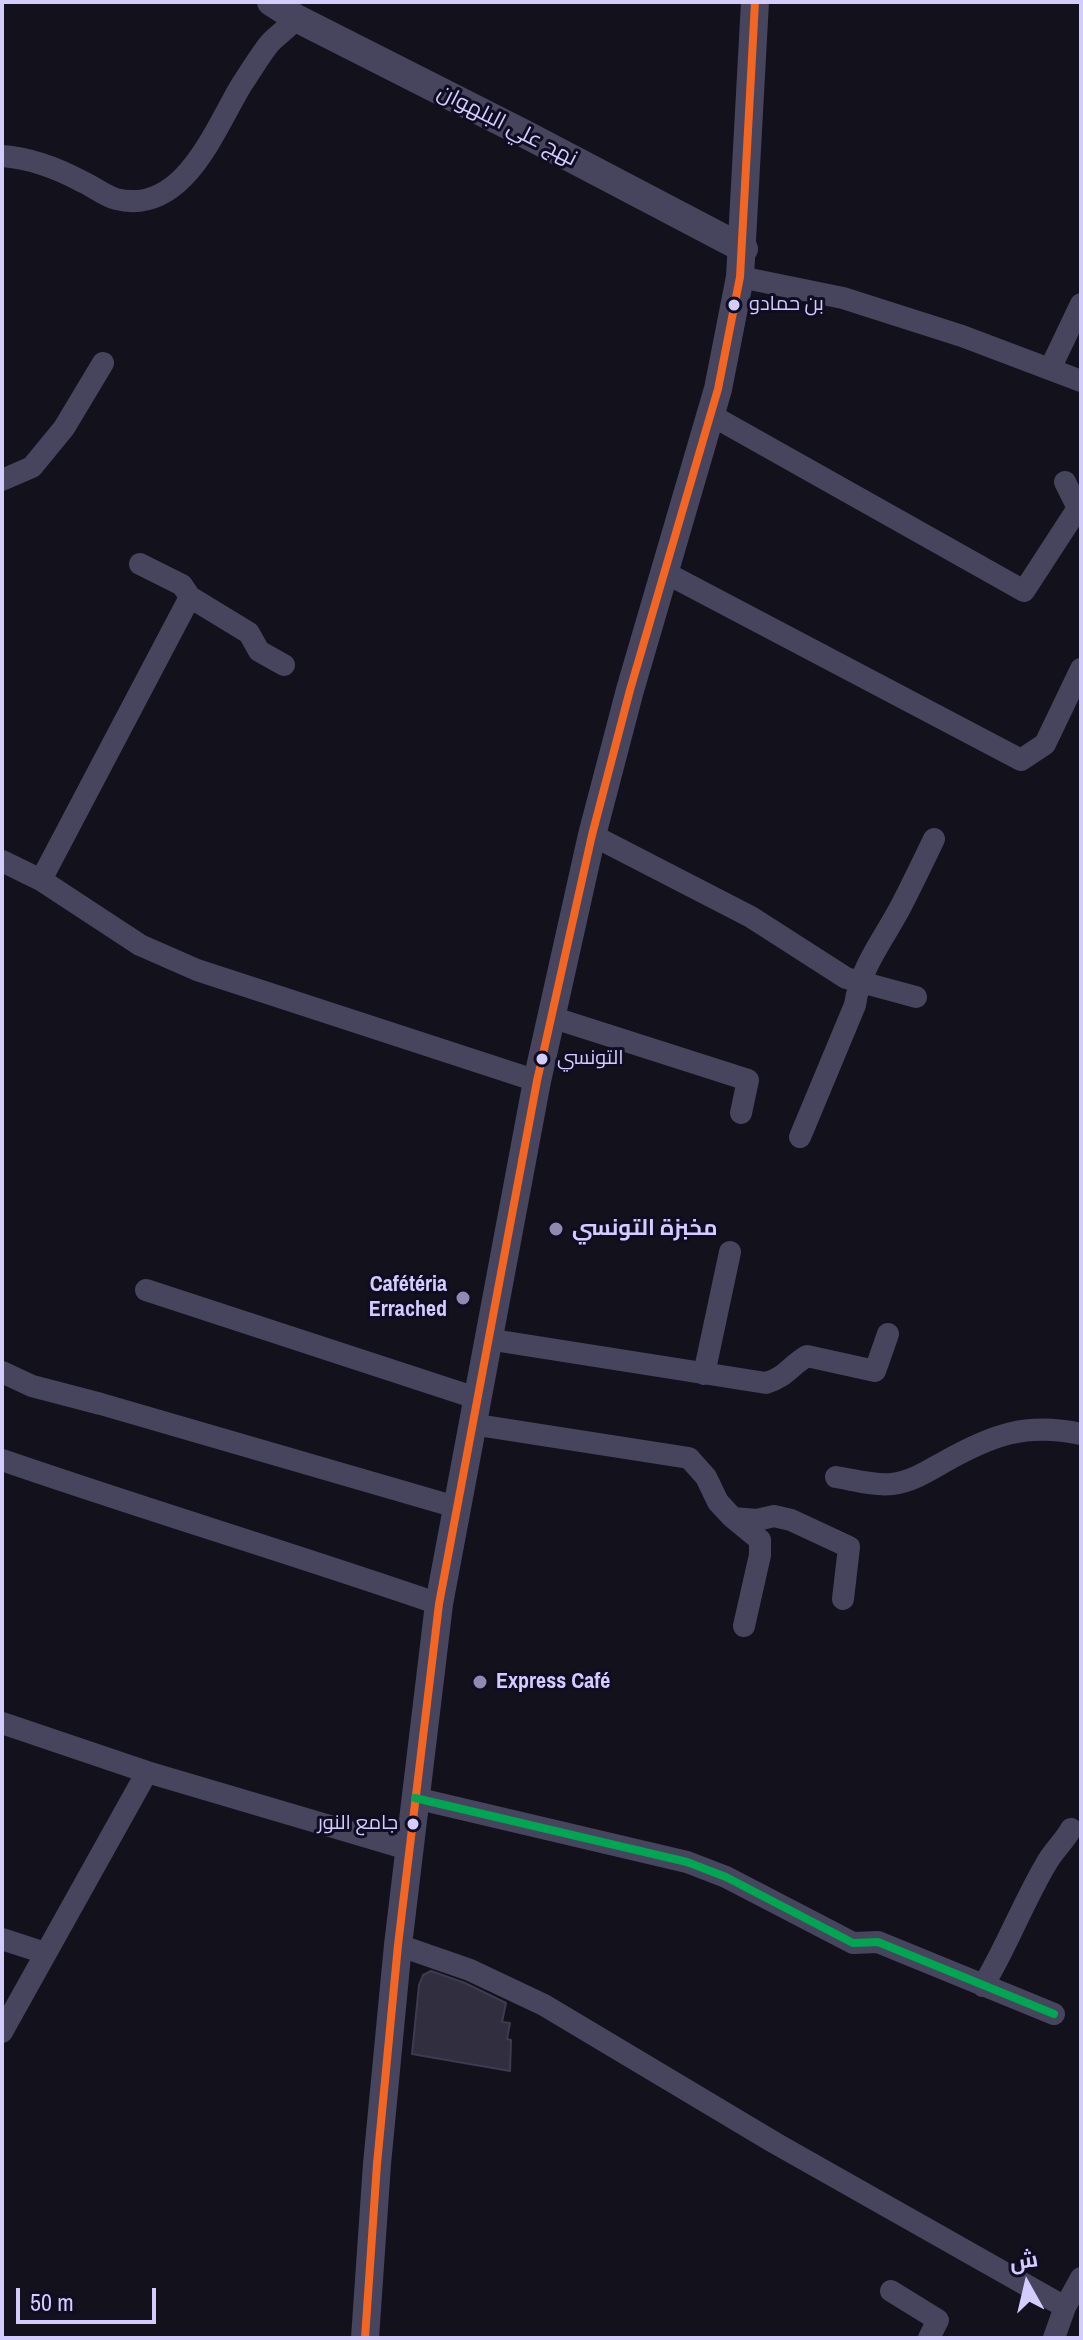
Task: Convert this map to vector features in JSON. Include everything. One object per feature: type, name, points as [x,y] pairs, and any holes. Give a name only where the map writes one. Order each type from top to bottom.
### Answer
[{"type":"street","name":"نهج علي البلهوان","points":[[271,2],[296,18],[523,133],[742,263]]},
{"type":"street","points":[[365,2338],[377,2164],[398,1945],[439,1604],[537,1081],[592,835],[664,572],[711,415],[742,263],[755,2]]},
{"type":"street","points":[[2,156],[27,158],[113,198],[134,201],[159,193],[181,180],[200,160],[242,84],[271,42],[286,32],[296,18]]},
{"type":"street","points":[[742,263],[962,336],[1081,381]]},
{"type":"street","points":[[1050,369],[1081,304]]},
{"type":"street","points":[[2,480],[32,467],[64,428],[103,363]]},
{"type":"street","points":[[711,415],[1024,591],[1078,508],[1065,482]]},
{"type":"street","points":[[140,564],[182,585],[190,597],[249,633],[259,651],[284,665]]},
{"type":"street","points":[[664,572],[1021,760],[1045,744],[1081,669]]},
{"type":"street","points":[[41,880],[190,597]]},
{"type":"street","points":[[592,835],[751,917],[846,978],[916,997]]},
{"type":"street","points":[[800,1137],[855,1005],[858,983],[934,839]]},
{"type":"street","points":[[2,861],[41,880],[140,945],[197,970],[537,1081]]},
{"type":"street","points":[[551,1017],[748,1080],[741,1113]]},
{"type":"street","points":[[704,1374],[730,1252]]},
{"type":"street","points":[[146,1290],[474,1411],[689,1458],[706,1477],[718,1502],[760,1540],[760,1555],[744,1626]]},
{"type":"street","points":[[487,1339],[766,1383],[783,1378],[795,1363],[807,1356],[875,1371],[888,1334]]},
{"type":"street","points":[[2,1372],[32,1386],[456,1507]]},
{"type":"street","points":[[836,1477],[891,1485],[914,1479],[996,1436],[1025,1429],[1053,1429],[1081,1434]]},
{"type":"street","points":[[2,1460],[439,1604]]},
{"type":"street","points":[[732,1517],[757,1520],[774,1516],[782,1518],[849,1547],[843,1599]]},
{"type":"street","points":[[2,1723],[147,1772],[411,1850]]},
{"type":"street","points":[[2,2032],[147,1772]]},
{"type":"street","points":[[415,1798],[687,1862],[726,1877],[853,1943],[878,1942],[1054,2014]]},
{"type":"street","points":[[983,1986],[1005,1950],[1047,1861],[1064,1843],[1071,1829]]},
{"type":"street","points":[[2,1939],[45,1953]]},
{"type":"street","points":[[398,1945],[470,1970],[544,2005],[775,2143],[1065,2307]]},
{"type":"street","points":[[1054,2338],[1065,2307],[1081,2278]]},
{"type":"street","points":[[891,2291],[938,2320],[929,2338]]},
{"type":"building","points":[[431,1971],[506,2003],[502,2022],[510,2023],[507,2039],[511,2040],[510,2071],[412,2054],[419,1985],[423,1975]]},
{"type":"transit line","points":[[365,2338],[377,2164],[398,1945],[439,1604],[537,1081],[592,835],[630,690],[718,389],[740,277],[755,2]]},
{"type":"transit line","points":[[415,1798],[687,1862],[726,1877],[853,1943],[878,1942],[1054,2014]]},
{"type":"place","name":"بن حمادو","points":[[734,305]]},
{"type":"place","name":"التونسي","points":[[542,1059]]},
{"type":"place","name":"مخبزة التونسي","points":[[556,1229]]},
{"type":"place","name":"Cafétéria Errached","points":[[463,1298]]},
{"type":"place","name":"Express Café","points":[[480,1682]]},
{"type":"place","name":"جامع النور","points":[[413,1824]]}]
